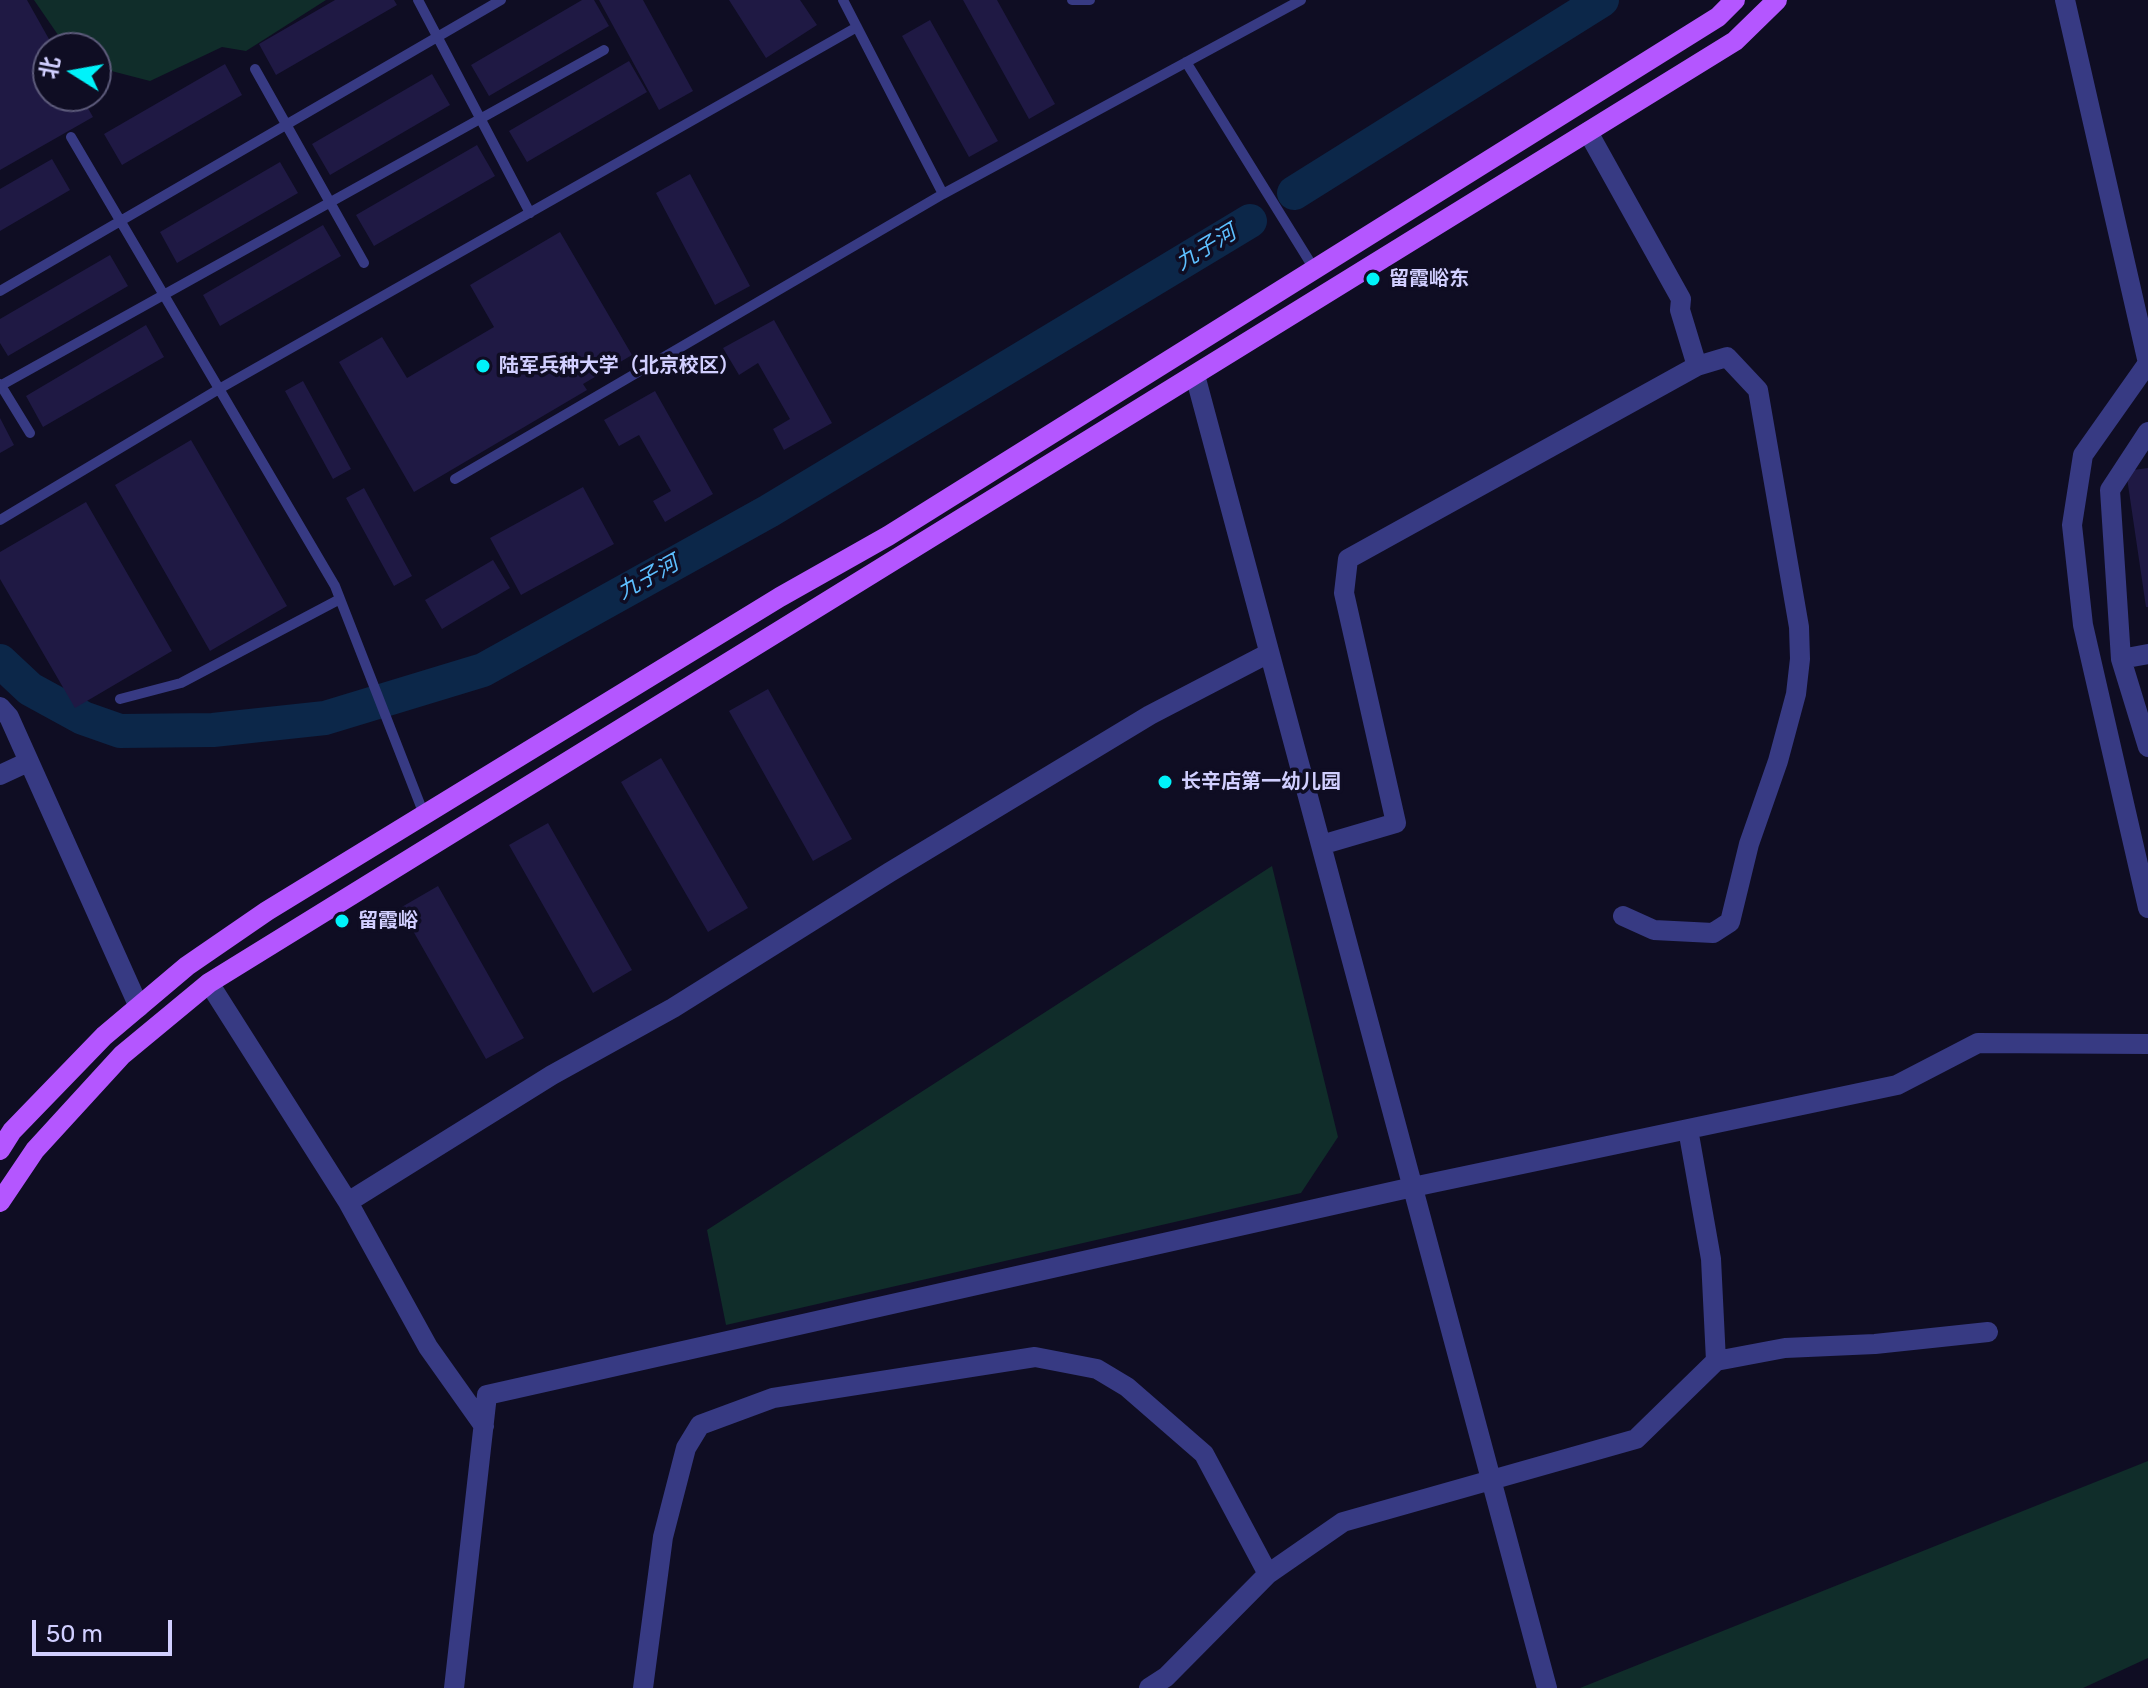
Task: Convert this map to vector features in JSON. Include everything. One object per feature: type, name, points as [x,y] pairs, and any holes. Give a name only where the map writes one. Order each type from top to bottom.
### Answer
[{"type":"main road","points":[[0,1150],[12,1131],[104,1036],[187,966],[267,911],[780,597],[888,536],[1313,267],[1718,17],[1735,0]]},
{"type":"main road","points":[[0,1202],[35,1150],[122,1055],[209,983],[1735,41],[1777,0]]},
{"type":"street","points":[[2072,1],[2148,363],[2083,455],[2072,525],[2083,625],[2148,908]]},
{"type":"street","points":[[1588,132],[1681,299],[1680,310],[1697,366]]},
{"type":"street","points":[[1321,845],[1396,823],[1344,593],[1348,559],[1697,366],[1727,357],[1758,390],[1799,627],[1798,683],[1778,761],[1749,844],[1730,922],[1713,933],[1654,930],[1623,916]]},
{"type":"street","points":[[1195,375],[1547,1688]]},
{"type":"street","points":[[2148,432],[2110,490],[2121,659],[2148,747]]},
{"type":"street","points":[[348,1202],[552,1075],[673,1008],[1150,715],[1269,653]]},
{"type":"street","points":[[2121,659],[2148,654]]},
{"type":"street","points":[[0,707],[9,717],[139,1007]]},
{"type":"street","points":[[0,775],[28,762]]},
{"type":"street","points":[[209,983],[348,1202],[428,1347],[484,1426]]},
{"type":"street","points":[[454,1688],[487,1395],[1413,1187],[1897,1085],[1978,1043],[2148,1044]]},
{"type":"street","points":[[1688,1129],[1711,1259],[1716,1361]]},
{"type":"street","points":[[1149,1688],[1166,1677],[1268,1574],[1343,1522],[1636,1439],[1716,1361],[1785,1348],[1875,1344],[1988,1332]]},
{"type":"street","points":[[643,1688],[663,1537],[686,1448],[700,1425],[773,1398],[1035,1357],[1097,1369],[1127,1387],[1204,1454],[1268,1574]]},
{"type":"lane","points":[[418,0],[530,213]]},
{"type":"lane","points":[[0,291],[501,0]]},
{"type":"lane","points":[[843,0],[943,194]]},
{"type":"lane","points":[[1072,0],[1090,0]]},
{"type":"lane","points":[[455,479],[943,194],[1301,0]]},
{"type":"lane","points":[[0,520],[219,389],[857,27]]},
{"type":"lane","points":[[30,433],[0,385],[604,50]]},
{"type":"lane","points":[[1186,62],[1313,267]]},
{"type":"lane","points":[[255,69],[364,263]]},
{"type":"lane","points":[[71,137],[340,599],[401,748],[425,817]]},
{"type":"lane","points":[[120,699],[181,683],[340,599]]},
{"type":"green space","points":[[34,0],[326,0],[246,51],[222,47],[150,81],[112,71],[112,32],[56,32]]},
{"type":"green space","points":[[1272,866],[1338,1137],[1301,1193],[726,1325],[707,1230]]},
{"type":"green space","points":[[2148,1461],[2148,1658],[2083,1688],[1580,1688]]},
{"type":"building","points":[[0,0],[27,0],[45,32],[32,32],[32,112],[90,112],[93,117],[0,170]]},
{"type":"building","points":[[335,0],[394,0],[397,5],[276,75],[259,44]]},
{"type":"building","points":[[582,0],[594,0],[609,26],[489,96],[471,65]]},
{"type":"building","points":[[599,0],[643,0],[693,91],[659,110]]},
{"type":"building","points":[[729,0],[800,0],[817,25],[766,58]]},
{"type":"building","points":[[963,0],[997,0],[1055,104],[1029,119]]},
{"type":"building","points":[[930,20],[998,141],[969,157],[902,36]]},
{"type":"building","points":[[629,61],[647,92],[527,162],[509,131]]},
{"type":"building","points":[[225,64],[242,95],[122,165],[104,134]]},
{"type":"building","points":[[432,74],[450,105],[330,175],[312,144]]},
{"type":"building","points":[[477,145],[495,176],[374,246],[356,215]]},
{"type":"building","points":[[52,159],[70,190],[0,231],[0,189]]},
{"type":"building","points":[[280,162],[298,193],[177,263],[160,232]]},
{"type":"building","points":[[690,174],[750,286],[715,305],[656,193]]},
{"type":"building","points":[[323,225],[341,256],[220,326],[203,295]]},
{"type":"building","points":[[560,232],[632,355],[583,384],[587,390],[414,492],[339,362],[382,337],[407,378],[494,327],[470,285]]},
{"type":"building","points":[[110,255],[128,286],[8,356],[0,343],[0,319]]},
{"type":"building","points":[[774,320],[832,423],[784,450],[773,429],[790,419],[758,363],[739,375],[723,348]]},
{"type":"building","points":[[146,325],[164,357],[43,427],[26,396]]},
{"type":"building","points":[[303,381],[351,469],[333,479],[285,391]]},
{"type":"building","points":[[655,391],[713,494],[665,522],[653,501],[671,491],[639,435],[619,446],[604,420]]},
{"type":"building","points":[[0,418],[14,445],[0,453]]},
{"type":"building","points":[[191,440],[287,606],[210,651],[115,485]]},
{"type":"building","points":[[2148,468],[2148,607],[2146,607],[2126,471]]},
{"type":"building","points":[[583,487],[614,544],[521,595],[490,538]]},
{"type":"building","points":[[364,488],[412,576],[394,586],[346,498]]},
{"type":"building","points":[[86,502],[172,651],[75,708],[0,579],[0,552]]},
{"type":"building","points":[[493,560],[510,588],[442,629],[425,600]]},
{"type":"building","points":[[768,689],[852,839],[813,861],[729,711]]},
{"type":"building","points":[[661,758],[748,908],[708,932],[621,782]]},
{"type":"building","points":[[548,823],[632,970],[593,993],[509,845]]},
{"type":"building","points":[[438,886],[524,1038],[486,1059],[400,908]]},
{"type":"waterway","name":"九子河","points":[[1294,193],[1602,0]]},
{"type":"waterway","name":"九子河","points":[[0,661],[30,689],[83,718],[120,731],[213,730],[325,718],[483,670],[769,511],[1250,221]]},
{"type":"place","name":"留霞峪东","points":[[1373,279]]},
{"type":"place","name":"陆军兵种大学（北京校区）","points":[[483,366]]},
{"type":"place","name":"长辛店第一幼儿园","points":[[1165,782]]},
{"type":"place","name":"留霞峪","points":[[342,921]]}]
